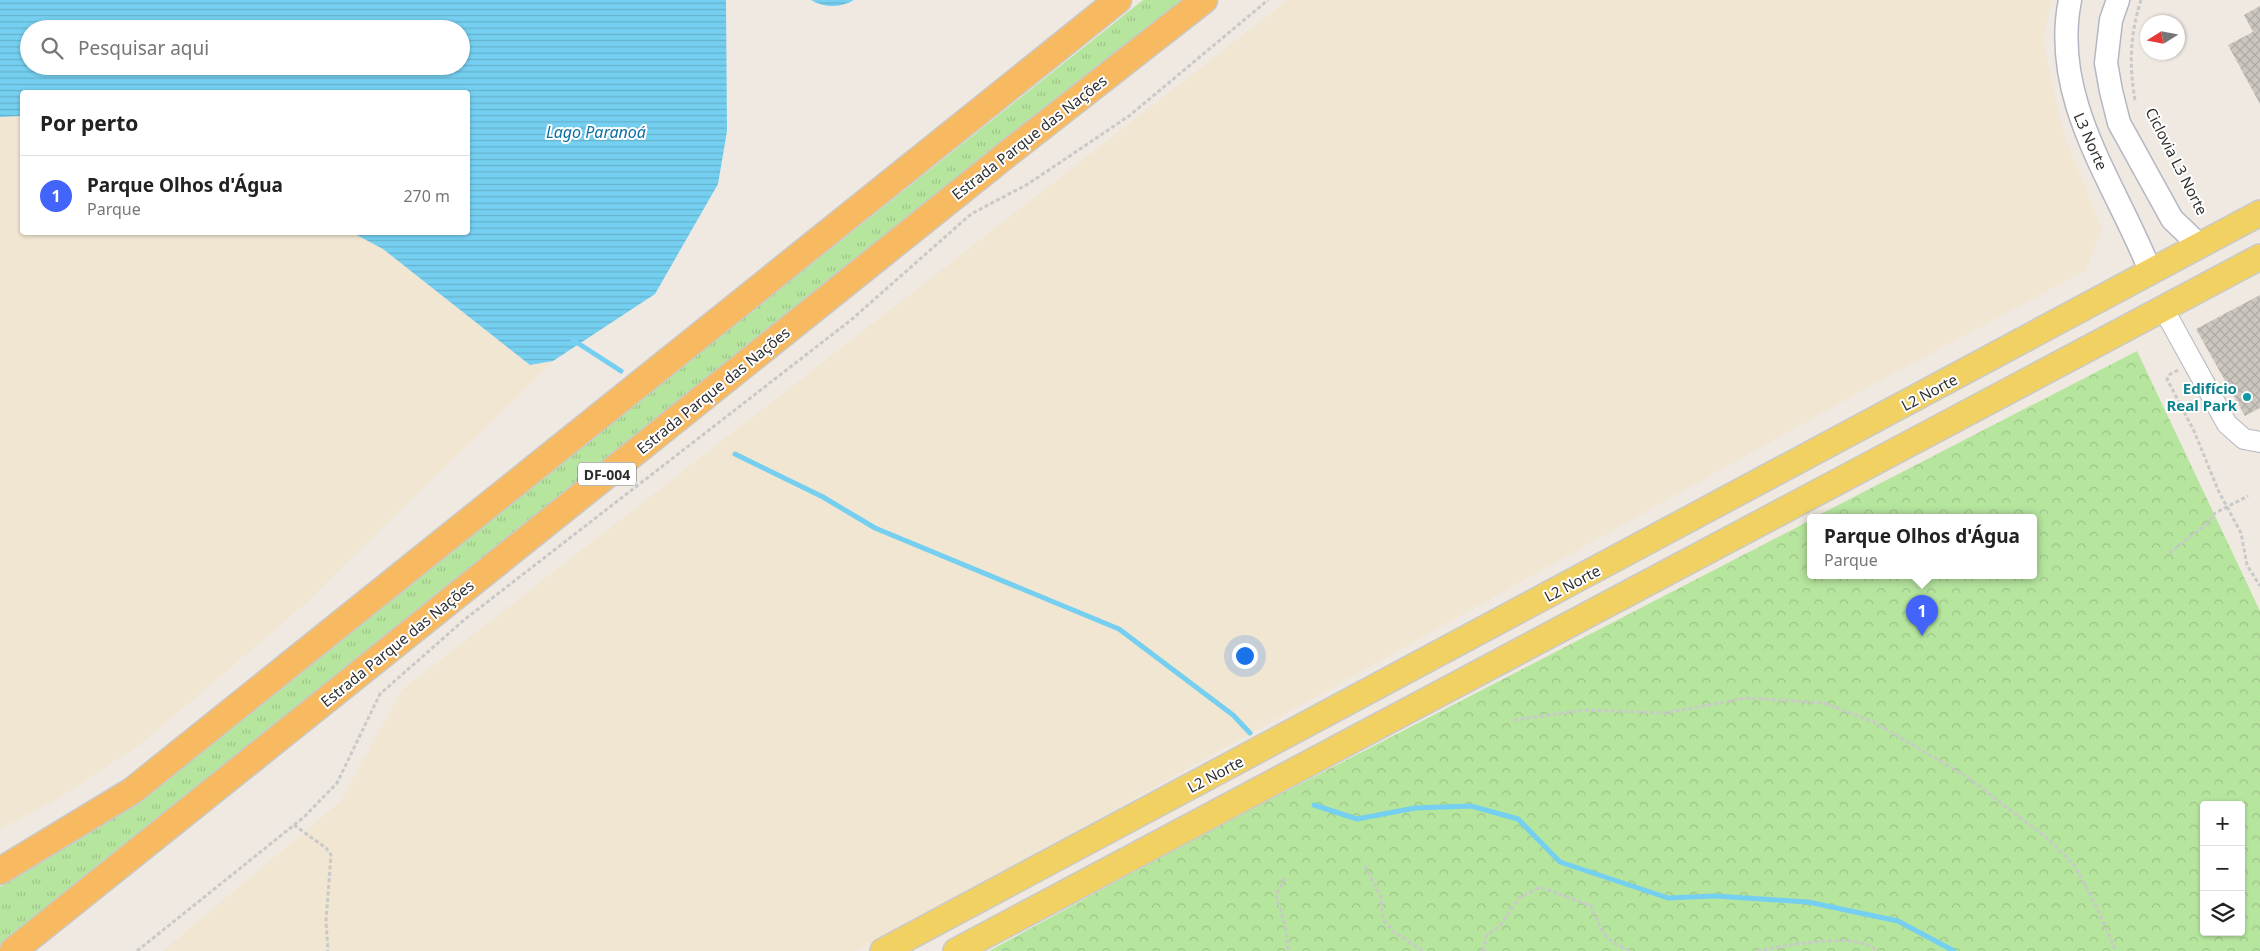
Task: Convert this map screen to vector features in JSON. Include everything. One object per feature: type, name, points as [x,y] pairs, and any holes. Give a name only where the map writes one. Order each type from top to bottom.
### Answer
[{"type":"highway","points":[[0,871],[132,791],[1118,0]]},
{"type":"highway","name":"Estrada Parque das Nações","points":[[13,951],[998,161],[1204,0]]},
{"type":"main road","name":"L3 Norte","points":[[2070,0],[2066,21],[2067,64],[2075,105],[2091,143],[2127,216],[2151,273]]},
{"type":"main road","points":[[2118,0],[2111,20],[2106,63],[2119,123],[2172,219],[2200,246]]},
{"type":"main road","name":"L2 Norte","points":[[883,951],[2260,213]]},
{"type":"main road","points":[[956,951],[2260,257]]},
{"type":"street","points":[[2164,308],[2227,424],[2244,439],[2260,442]]},
{"type":"path","points":[[137,951],[294,825],[336,783],[380,694],[464,620],[851,320],[971,214],[1028,184],[1129,116],[1268,0]]},
{"type":"path","name":"Ciclovia L3 Norte","points":[[2136,103],[2130,68],[2136,15],[2141,0]]},
{"type":"path","points":[[2193,363],[2169,375],[2167,379],[2194,431],[2241,533],[2250,571],[2260,586]]},
{"type":"path","points":[[2169,553],[2208,523],[2215,513],[2228,508],[2248,496]]},
{"type":"path","points":[[1514,720],[1584,710],[1665,713],[1746,698],[1824,703],[1874,722],[1967,777],[2047,838],[2074,865],[2096,906],[2116,951]]},
{"type":"path","points":[[294,825],[326,848],[330,855],[326,921],[328,951]]},
{"type":"path","points":[[1365,866],[1381,897],[1384,920],[1394,932],[1423,951]]},
{"type":"path","points":[[1285,878],[1276,895],[1286,928],[1288,951]]},
{"type":"path","points":[[1483,951],[1487,935],[1500,926],[1519,898],[1540,887],[1591,906],[1602,930],[1614,944],[1632,951]]},
{"type":"path","points":[[1757,951],[1789,945],[1832,941],[1864,943],[1878,951]]},
{"type":"shaded area","points":[[1288,0],[2051,0],[2043,41],[2062,129],[2102,229],[2085,271],[1881,380],[930,913],[855,951],[163,951],[340,802],[402,690]]},
{"type":"shaded area","points":[[20,116],[20,235],[357,235],[383,249],[530,365],[553,361],[306,603],[141,744],[56,800],[0,829],[0,117]]},
{"type":"green space","points":[[1143,0],[1182,0],[0,944],[0,887],[128,807],[173,773]]},
{"type":"green space","points":[[2137,351],[2260,611],[2260,951],[989,951],[1213,829],[1807,522],[1807,579],[2037,579],[2037,514],[1821,514]]},
{"type":"water","name":"Lago Paranoá","points":[[0,0],[726,0],[727,131],[718,184],[655,294],[553,361],[530,365],[383,249],[357,235],[470,235],[470,90],[20,90],[20,116],[0,117]]},
{"type":"water","points":[[811,0],[854,0],[832,6]]},
{"type":"building","points":[[2260,6],[2260,104],[2228,45],[2253,32],[2244,15]]},
{"type":"building","points":[[2260,295],[2260,408],[2245,416],[2196,329]]},
{"type":"waterway","points":[[573,340],[621,371]]},
{"type":"waterway","points":[[735,454],[823,497],[875,528],[1119,629],[1233,715],[1250,733]]},
{"type":"waterway","points":[[1314,805],[1357,819],[1415,808],[1471,806],[1518,819],[1560,862],[1668,898],[1715,896],[1808,902],[1898,921],[1954,951]]},
{"type":"place","name":"Edifício Real Park","points":[[2247,397]]},
{"type":"place","name":"Parque Olhos d'Água","points":[[1922,636]]}]
